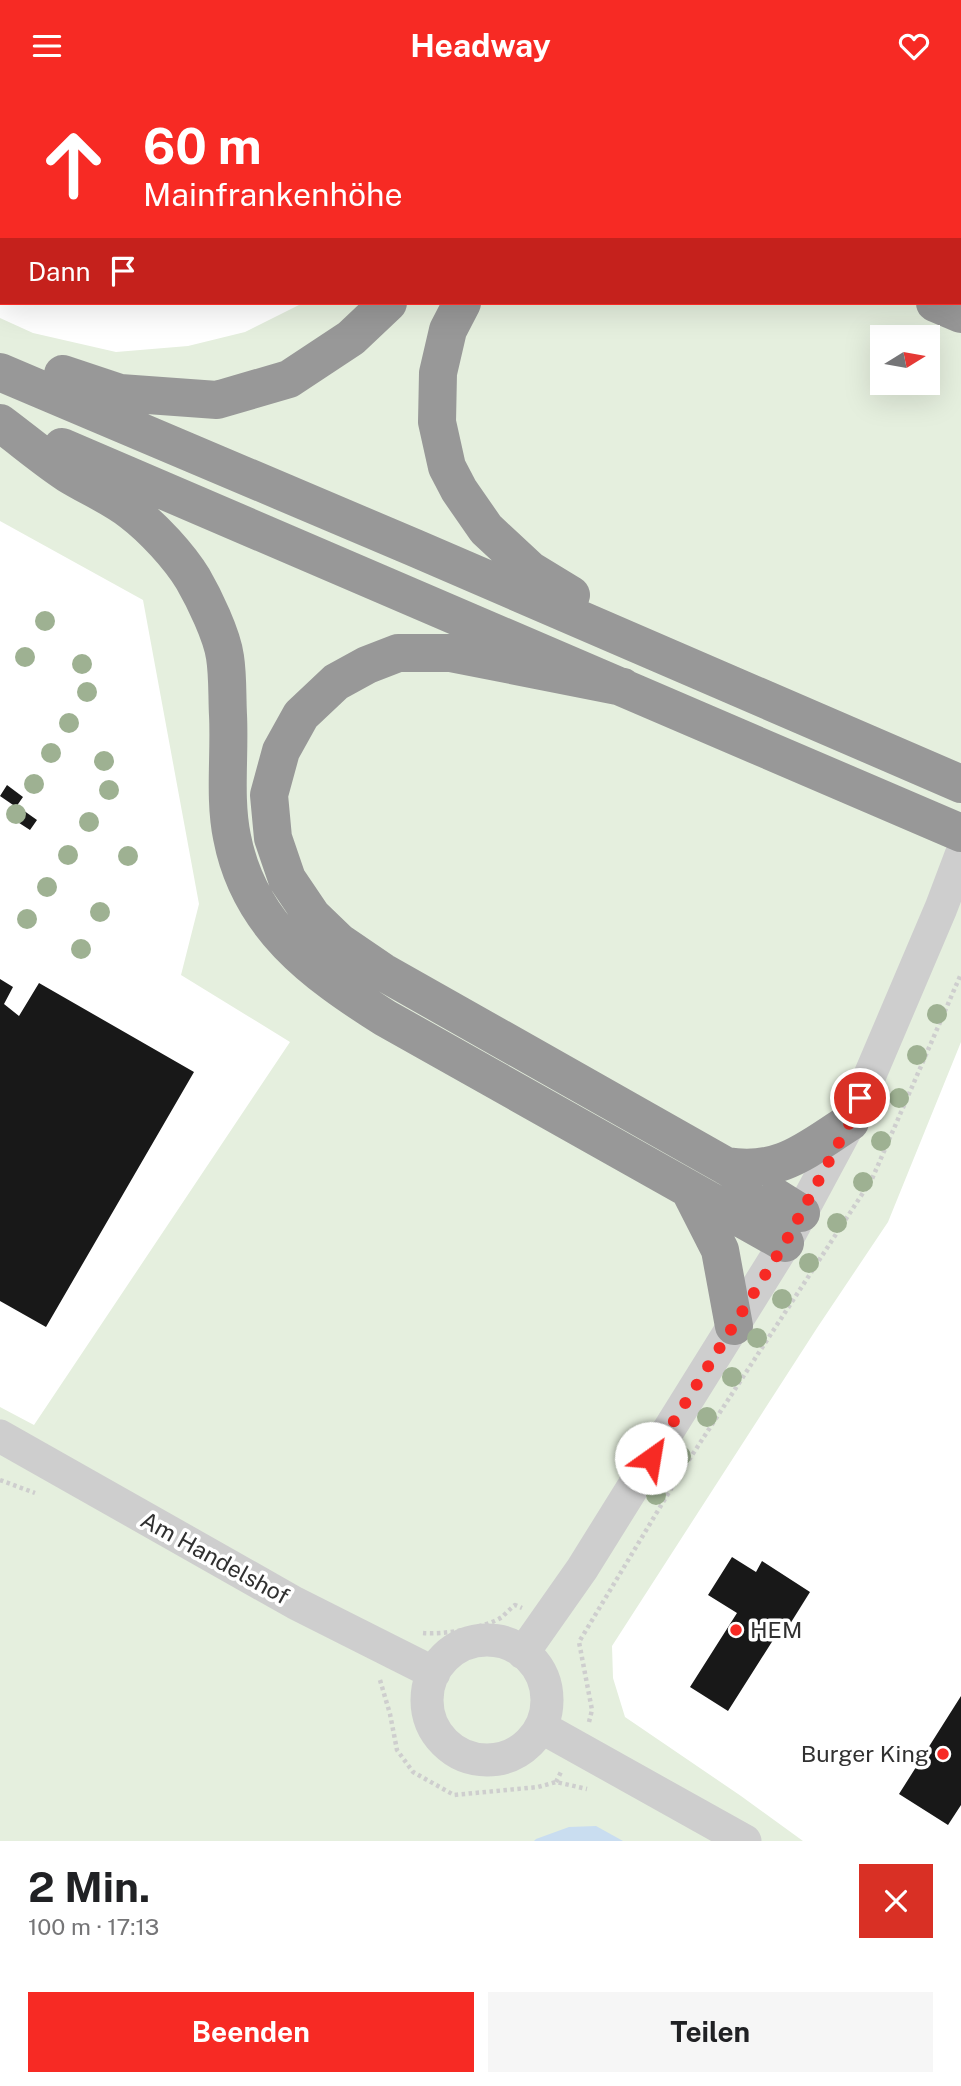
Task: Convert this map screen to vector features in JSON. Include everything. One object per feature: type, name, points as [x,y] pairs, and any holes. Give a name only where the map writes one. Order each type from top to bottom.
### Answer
[{"type":"highway","points":[[0,361],[62,374],[120,393],[217,400],[289,379],[351,338],[386,305]]},
{"type":"highway","points":[[461,305],[448,330],[438,373],[437,422],[447,467],[458,489],[486,529],[530,570],[677,661]]},
{"type":"highway","points":[[940,305],[961,314]]},
{"type":"highway","points":[[0,372],[961,784]]},
{"type":"highway","points":[[0,422],[961,833]]},
{"type":"highway","points":[[0,422],[67,473],[132,512],[162,541],[192,578],[212,617],[225,655],[232,836],[240,868],[253,897],[292,949],[336,987],[385,1018],[689,1189],[793,1228]]},
{"type":"highway","points":[[624,687],[452,653],[398,653],[367,665],[336,682],[302,715],[281,751],[270,795],[273,838],[287,879],[312,916],[339,942],[383,972],[726,1166],[793,1228]]},
{"type":"highway","points":[[726,1166],[745,1170],[767,1168],[788,1161],[850,1122]]},
{"type":"highway","points":[[689,1189],[720,1250],[734,1326]]},
{"type":"street","points":[[523,1653],[582,1569],[793,1228],[850,1122],[961,855]]},
{"type":"street","name":"Am Handelshof","points":[[0,1436],[295,1603],[434,1673]]},
{"type":"street","points":[[492,1640],[508,1644],[523,1653],[536,1664],[547,1695],[547,1712],[541,1727],[529,1744],[511,1756],[491,1761],[470,1758],[451,1749],[437,1733],[429,1714],[428,1693],[434,1673],[444,1658],[457,1648],[492,1640]]},
{"type":"street","points":[[541,1727],[745,1841]]},
{"type":"path","points":[[555,1782],[588,1723],[592,1710],[579,1642],[683,1469],[872,1179],[961,974]]},
{"type":"path","points":[[0,1480],[44,1497]]},
{"type":"path","points":[[579,1642],[546,1619],[515,1605],[500,1618],[483,1625],[438,1633],[410,1629],[379,1677],[397,1751],[413,1772],[454,1795],[538,1787],[555,1782],[597,1792]]},
{"type":"green space","points":[[299,305],[961,305],[961,1042],[888,1222],[612,1646],[613,1678],[625,1717],[803,1841],[0,1841],[0,1407],[34,1425],[290,1042],[181,975],[199,904],[143,600],[0,521],[0,318],[33,333],[116,352],[188,346],[245,332]]},
{"type":"water","points":[[596,1826],[623,1841],[534,1841],[569,1827]]},
{"type":"building","points":[[7,785],[23,797],[16,807],[0,796]]},
{"type":"building","points":[[20,808],[37,820],[30,830],[13,819]]},
{"type":"building","points":[[0,979],[13,987],[4,1004],[19,1016],[39,983],[194,1072],[46,1327],[0,1301]]},
{"type":"building","points":[[732,1557],[756,1572],[762,1561],[810,1592],[780,1640],[775,1637],[728,1711],[690,1687],[737,1613],[708,1595]]},
{"type":"building","name":"Burger King","points":[[961,1696],[961,1805],[948,1825],[899,1794]]},
{"type":"place","name":"HEM","points":[[736,1630]]},
{"type":"place","name":"Burger King","points":[[943,1754]]},
{"type":"route","points":[[651,1458],[785,1243],[850,1122],[860,1098]]}]
